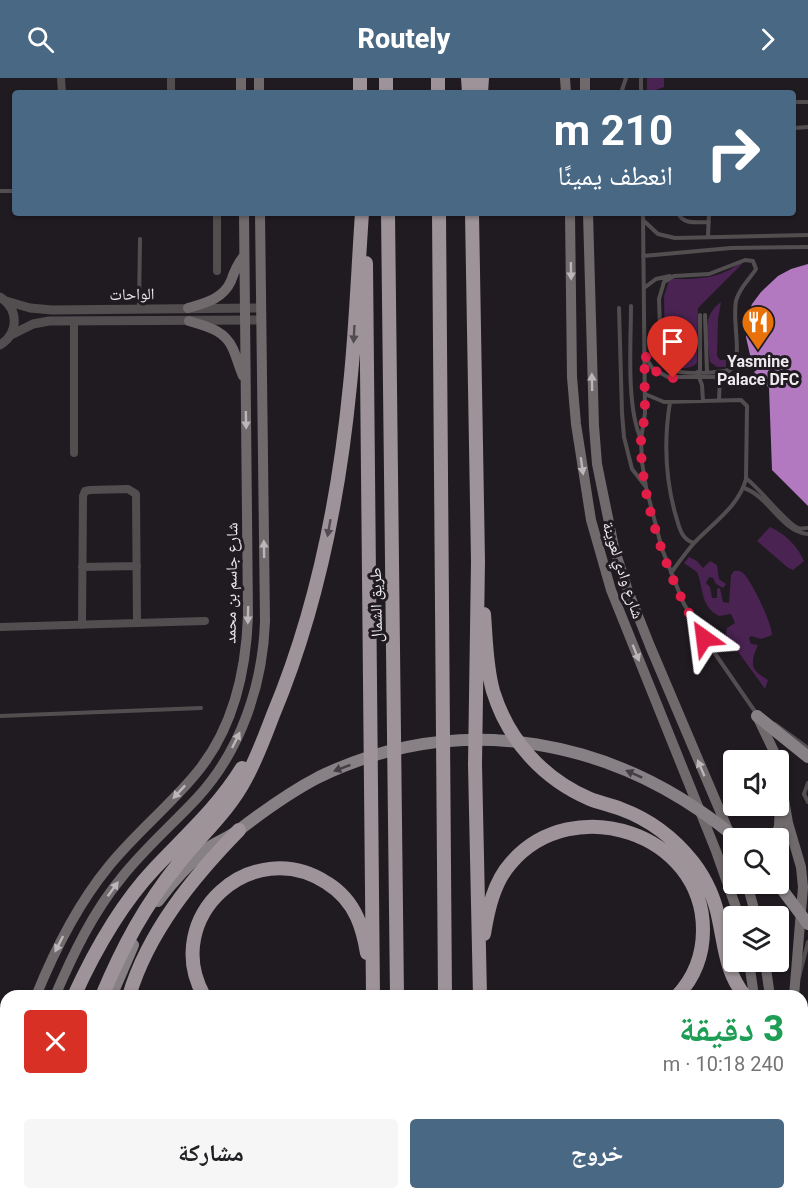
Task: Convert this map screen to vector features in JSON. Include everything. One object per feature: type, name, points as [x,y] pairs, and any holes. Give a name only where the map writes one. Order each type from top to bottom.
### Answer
[{"type":"highway","points":[[105,990],[156,893],[235,797],[255,760],[297,655],[313,605],[332,514],[350,388],[362,216]]},
{"type":"highway","points":[[362,216],[366,260],[373,989]]},
{"type":"highway","name":"طريق الشمال","points":[[388,216],[397,990]]},
{"type":"highway","points":[[439,216],[445,990]]},
{"type":"highway","points":[[472,216],[478,561],[475,764],[480,990]]},
{"type":"highway","points":[[478,561],[489,670],[500,710],[513,735],[533,761],[559,782],[593,800],[642,818],[663,830],[679,845],[695,865],[709,889],[719,919],[730,974],[741,990]]},
{"type":"highway","points":[[77,990],[96,951],[132,896],[154,869],[197,827],[222,797],[269,726]]},
{"type":"highway","points":[[131,990],[142,962],[170,912],[203,869],[242,827]]},
{"type":"highway","points":[[479,975],[489,908],[497,885],[512,862],[530,846],[553,834],[582,827],[610,827],[643,837],[655,844],[676,862],[694,890],[701,907],[703,939],[695,970],[681,990]]},
{"type":"highway","points":[[201,990],[195,975],[193,961],[195,935],[203,914],[218,894],[230,884],[245,876],[275,867],[289,868],[311,875],[341,894],[357,917],[363,935],[373,989]]},
{"type":"main road","name":"شارع جاسم بن محمد","points":[[39,990],[53,956],[81,905],[117,857],[200,769],[219,738],[232,708],[242,674],[248,631],[244,216]]},
{"type":"main road","name":"شارع جاسم بن محمد","points":[[58,990],[83,936],[111,892],[144,851],[200,795],[222,765],[236,741],[252,699],[262,661],[265,621],[260,216]]},
{"type":"main road","name":"شارع وادي لعوينة","points":[[570,216],[576,424],[593,528],[611,590],[716,850],[736,906]]},
{"type":"main road","name":"شارع وادي لعوينة","points":[[588,216],[594,426],[597,464],[614,547],[646,636],[727,828]]},
{"type":"main road","points":[[188,308],[211,302],[220,295],[228,287],[237,265],[244,256]]},
{"type":"main road","points":[[189,321],[214,329],[226,338],[233,348],[246,381]]},
{"type":"main road","points":[[757,716],[808,757]]},
{"type":"main road","points":[[757,716],[773,750]]},
{"type":"main road","points":[[113,990],[133,935],[175,880],[207,849],[294,791],[348,765],[384,753],[460,741],[496,740],[541,744],[586,755],[617,766],[677,795],[724,828]]},
{"type":"main road","points":[[787,816],[801,867],[803,887],[795,990]]},
{"type":"main road","points":[[724,822],[730,828]]},
{"type":"main road","points":[[787,894],[803,913],[808,924]]},
{"type":"main road","points":[[750,972],[753,990]]},
{"type":"main road","points":[[766,972],[769,990]]},
{"type":"street","points":[[217,216],[217,271]]},
{"type":"street","points":[[3,299],[12,309],[15,319],[11,335]]},
{"type":"street","name":"الواحات","points":[[3,299],[40,310],[245,308],[260,314]]},
{"type":"street","name":"الواحات","points":[[0,345],[25,327],[41,322],[245,320],[260,314]]},
{"type":"street","points":[[74,321],[74,453]]},
{"type":"street","points":[[82,625],[83,496],[85,491],[90,490],[129,489],[135,492],[137,623]]},
{"type":"street","points":[[82,567],[137,566]]},
{"type":"street","points":[[0,627],[205,621]]},
{"type":"lane","points":[[641,439],[644,422],[645,354],[643,216]]},
{"type":"lane","points":[[681,216],[686,222],[709,222]]},
{"type":"lane","points":[[708,236],[709,216]]},
{"type":"lane","points":[[643,221],[665,237],[808,235]]},
{"type":"lane","points":[[139,309],[140,239]]},
{"type":"lane","points":[[643,256],[731,248],[808,248]]},
{"type":"lane","points":[[644,288],[661,277],[709,274],[745,260],[750,260],[755,264],[755,272],[743,286],[737,299],[734,318],[737,359],[733,368],[720,377],[673,378],[662,375],[649,364],[645,354]]},
{"type":"lane","points":[[674,276],[668,278],[660,291],[661,358],[664,365],[671,370],[698,372],[730,370]]},
{"type":"lane","points":[[631,306],[635,424],[641,439],[646,487],[662,549],[671,573],[696,626],[757,716],[784,729],[808,748]]},
{"type":"lane","points":[[619,308],[624,437],[632,469],[646,487]]},
{"type":"lane","points":[[700,315],[698,372],[703,401]]},
{"type":"lane","points":[[705,315],[707,372]]},
{"type":"lane","points":[[719,400],[720,377]]},
{"type":"lane","points":[[644,394],[657,400],[670,402],[741,400],[747,404],[744,488],[735,502],[695,543],[671,573]]},
{"type":"lane","points":[[670,402],[666,446],[668,482],[680,529],[685,539],[695,543]]},
{"type":"lane","points":[[746,479],[795,526],[807,528]]},
{"type":"lane","points":[[744,488],[759,496],[791,528],[808,534]]},
{"type":"lane","points":[[0,716],[201,708]]},
{"type":"lane","points":[[808,783],[804,794],[808,802]]},
{"type":"lane","points":[[795,990],[808,942]]},
{"type":"shaded area","points":[[647,78],[664,78],[664,87],[647,90]]},
{"type":"shaded area","points":[[741,262],[742,264],[698,308],[697,363],[688,368],[679,368],[671,364],[665,356],[664,296],[669,281],[717,275]]},
{"type":"shaded area","points":[[721,302],[717,356],[720,360],[726,360],[726,367],[717,367],[710,362],[707,337],[710,314]]},
{"type":"shaded area","points":[[770,527],[790,541],[801,555],[804,561],[793,570],[757,541]]},
{"type":"shaded area","points":[[689,557],[703,568],[710,561],[717,565],[719,579],[726,584],[723,588],[709,577],[706,583],[710,587],[712,598],[717,598],[717,589],[720,588],[723,602],[729,603],[731,575],[734,571],[743,573],[756,593],[772,635],[761,639],[751,636],[749,638],[751,644],[758,645],[753,666],[768,680],[765,689],[726,635],[727,628],[735,623],[731,614],[719,616],[709,607],[697,572],[684,563]]},
{"type":"building","points":[[808,264],[808,506],[772,470],[769,388],[754,372],[757,370],[750,355],[746,337],[746,321],[752,304],[778,276]]},
{"type":"place","name":"Yasmine Palace DFC","points":[[758,351]]},
{"type":"route","points":[[673,378],[653,369],[645,354],[642,462],[662,549],[683,602],[704,638]]}]
